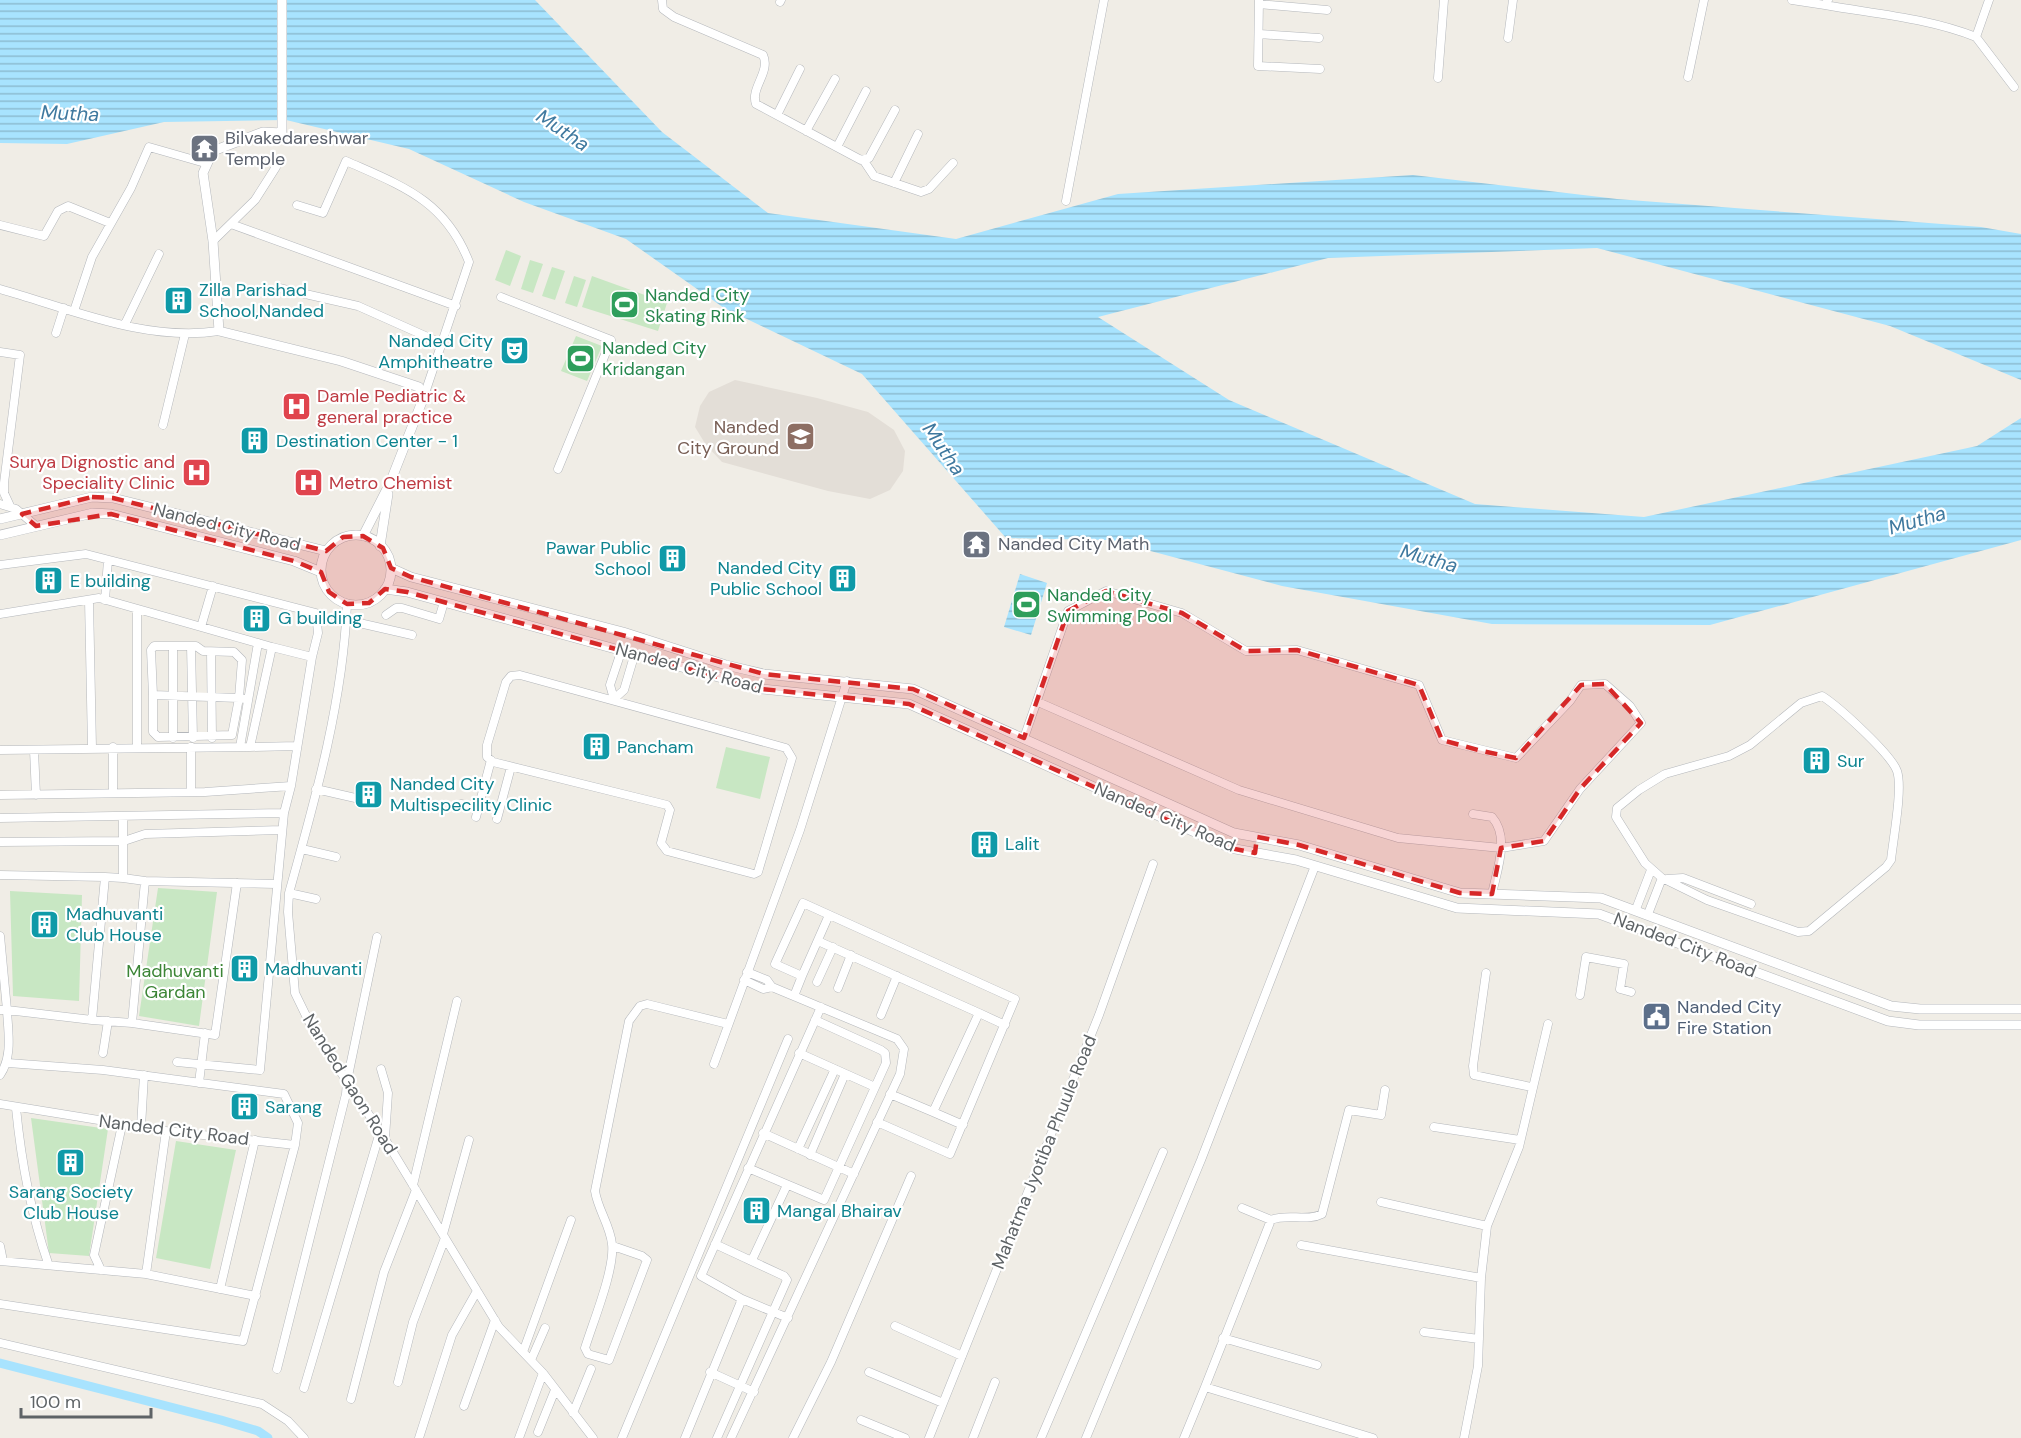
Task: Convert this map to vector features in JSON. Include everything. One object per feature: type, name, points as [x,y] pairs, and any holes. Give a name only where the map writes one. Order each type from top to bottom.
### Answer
[{"type":"street","points":[[219,331],[213,241],[203,173],[205,163],[213,151],[263,132],[282,133],[282,0]]},
{"type":"street","points":[[662,0],[663,9],[674,17],[763,55],[765,65],[754,101],[761,108],[864,161],[870,173],[894,183],[924,191],[953,163]]},
{"type":"street","points":[[1066,201],[1104,0]]},
{"type":"street","points":[[1438,78],[1443,0]]},
{"type":"street","points":[[1508,38],[1513,0]]},
{"type":"street","points":[[1688,77],[1704,0]]},
{"type":"street","points":[[1792,0],[1826,3],[1871,14],[1916,18],[1976,37],[2014,87]]},
{"type":"street","points":[[1976,37],[1989,0]]},
{"type":"street","points":[[1320,69],[1258,66],[1259,2],[1327,10]]},
{"type":"street","points":[[1259,34],[1319,38]]},
{"type":"street","points":[[777,115],[800,69]]},
{"type":"street","points":[[806,131],[835,79]]},
{"type":"street","points":[[837,147],[866,91]]},
{"type":"street","points":[[864,161],[871,154],[895,110]]},
{"type":"street","points":[[894,183],[918,134]]},
{"type":"street","points":[[74,311],[92,257],[128,194],[149,147],[205,163]]},
{"type":"street","points":[[297,205],[323,213],[346,161],[412,190],[431,204],[462,243],[469,262],[423,399],[390,483],[363,536],[380,546],[388,557],[391,568],[385,589],[369,603],[347,604],[328,592],[321,572]]},
{"type":"street","points":[[213,241],[255,200],[276,167]]},
{"type":"street","points":[[0,225],[44,236],[58,211],[68,206],[110,223]]},
{"type":"street","points":[[231,224],[456,306]]},
{"type":"street","points":[[125,324],[159,254]]},
{"type":"street","points":[[279,288],[358,306],[441,343]]},
{"type":"street","points":[[0,289],[74,311],[165,333],[219,331],[341,361],[413,384],[419,387],[423,399]]},
{"type":"street","points":[[501,297],[611,340],[558,469]]},
{"type":"street","points":[[56,333],[64,308]]},
{"type":"street","points":[[163,425],[185,334]]},
{"type":"street","points":[[0,352],[20,355],[4,483],[4,493],[10,506]]},
{"type":"street","points":[[380,546],[390,483]]},
{"type":"street","name":"Nanded City Road","points":[[0,519],[92,497],[113,498],[326,551]]},
{"type":"street","points":[[0,502],[10,506],[36,526]]},
{"type":"street","name":"Nanded City Road","points":[[0,535],[93,513],[111,514],[294,561],[321,572],[326,551],[343,537],[363,536]]},
{"type":"street","points":[[0,565],[86,554],[316,613],[318,633],[291,786],[284,813],[261,1070],[177,1062]]},
{"type":"street","points":[[105,600],[108,560]]},
{"type":"street","name":"Nanded City Road","points":[[391,568],[411,577],[623,632],[726,665],[764,674],[913,689],[1234,833],[1299,845],[1450,890],[1601,898],[1636,909],[1891,1006],[1920,1009],[2021,1009]]},
{"type":"street","points":[[201,627],[213,586]]},
{"type":"street","name":"Nanded City Road","points":[[385,589],[444,602],[622,649],[684,666],[722,680],[762,689],[909,704],[1230,848],[1315,866],[1457,908],[1599,914],[1888,1021],[1919,1025],[2021,1025]]},
{"type":"street","points":[[1024,738],[1068,611],[1106,591],[1182,613],[1246,651],[1297,650],[1419,685],[1442,741],[1516,758],[1570,701],[1581,685],[1605,684],[1630,706],[1641,723],[1580,789],[1544,841],[1501,848],[1398,838],[1239,790],[1038,702]]},
{"type":"street","points":[[0,614],[89,600],[105,600],[312,657]]},
{"type":"street","points":[[89,600],[92,748]]},
{"type":"street","points":[[386,615],[396,608],[402,608],[439,619],[444,602]]},
{"type":"street","name":"Nanded Gaon Road","points":[[347,604],[345,650],[316,789],[289,894],[288,912],[295,993],[313,1030],[382,1135],[495,1320],[543,1373],[590,1437]]},
{"type":"street","points":[[137,609],[137,747]]},
{"type":"street","points":[[346,620],[412,635]]},
{"type":"street","points":[[240,747],[244,698],[242,660],[234,652],[211,652],[191,646],[154,646],[151,650],[153,732],[158,737],[212,738],[232,735],[244,698],[258,643]]},
{"type":"street","points":[[173,646],[173,738]]},
{"type":"street","points":[[191,646],[193,738]]},
{"type":"street","points":[[250,747],[272,647]]},
{"type":"street","points":[[614,699],[610,686],[622,649]]},
{"type":"street","points":[[211,652],[212,738]]},
{"type":"street","points":[[614,699],[624,690],[635,653]]},
{"type":"street","points":[[520,675],[778,745],[790,752],[792,758],[758,872],[753,874],[667,851],[661,843],[670,810],[667,805],[511,767],[491,760],[487,757],[487,745],[506,682],[511,676],[520,675]]},
{"type":"street","points":[[714,1064],[800,830],[847,681]]},
{"type":"street","points":[[153,694],[244,698]]},
{"type":"street","points":[[1822,696],[1832,702],[1859,726],[1897,771],[1898,792],[1891,860],[1886,867],[1809,931],[1798,932],[1707,900],[1652,870],[1623,830],[1616,817],[1617,808],[1639,790],[1665,774],[1729,756],[1750,745],[1811,698],[1822,696]]},
{"type":"street","points":[[0,750],[297,746]]},
{"type":"street","points":[[113,747],[113,793]]},
{"type":"street","points":[[191,747],[191,792]]},
{"type":"street","points":[[34,750],[36,795]]},
{"type":"street","points":[[461,804],[477,812],[491,760]]},
{"type":"street","points":[[497,819],[511,767]]},
{"type":"street","points":[[466,784],[483,789]]},
{"type":"street","points":[[0,795],[191,792],[291,786]]},
{"type":"street","points":[[316,789],[364,800]]},
{"type":"street","points":[[0,818],[284,813]]},
{"type":"street","points":[[1473,814],[1492,817],[1498,824],[1501,848],[1492,894]]},
{"type":"street","points":[[123,816],[123,878]]},
{"type":"street","points":[[0,842],[124,841],[145,834],[282,831]]},
{"type":"street","points":[[1255,853],[1257,837]]},
{"type":"street","points":[[302,849],[336,857]]},
{"type":"street","name":"Mahatma Jyotiba Phuule Road","points":[[929,1438],[1099,1015],[1153,864]]},
{"type":"street","points":[[1086,1438],[1201,1160],[1315,866]]},
{"type":"street","points":[[1636,909],[1652,870]]},
{"type":"street","points":[[0,876],[105,877],[145,881],[276,884]]},
{"type":"street","points":[[92,1020],[105,877]]},
{"type":"street","points":[[1665,878],[1683,878],[1751,904]]},
{"type":"street","points":[[1648,914],[1665,878]]},
{"type":"street","points":[[132,1023],[145,881]]},
{"type":"street","points":[[4,1010],[132,1023],[215,1035],[237,883]]},
{"type":"street","points":[[289,894],[316,899]]},
{"type":"street","points":[[802,976],[775,964],[803,903],[1014,998],[963,1125],[948,1154],[877,1122]]},
{"type":"street","points":[[794,996],[829,915]]},
{"type":"street","points":[[0,936],[8,1063],[0,1076]]},
{"type":"street","points":[[277,1369],[344,1105],[377,937]]},
{"type":"street","points":[[819,941],[1005,1025]]},
{"type":"street","points":[[817,982],[833,947]]},
{"type":"street","points":[[838,988],[851,955]]},
{"type":"street","points":[[1580,995],[1586,957],[1624,964],[1620,989],[1631,992]]},
{"type":"street","points":[[1486,973],[1473,1066],[1474,1076],[1531,1088]]},
{"type":"street","points":[[730,1438],[754,1392],[900,1074],[904,1049],[902,1043],[772,987],[767,981],[746,976]]},
{"type":"street","points":[[881,1015],[897,976]]},
{"type":"street","points":[[351,1399],[384,1272],[414,1188],[457,1001]]},
{"type":"street","points":[[613,1246],[647,1260],[609,1360],[588,1354],[585,1348],[612,1260],[613,1246],[594,1191],[629,1021],[640,1006],[647,1004],[728,1024]]},
{"type":"street","points":[[788,1318],[742,1299],[701,1277],[763,1133],[821,1007]]},
{"type":"street","points":[[933,1112],[979,1013]]},
{"type":"street","points":[[748,1168],[824,1200],[886,1063],[885,1053],[815,1020]]},
{"type":"street","points":[[104,1053],[108,1021]]},
{"type":"street","points":[[1464,1438],[1478,1366],[1481,1278],[1487,1226],[1520,1140],[1548,1024]]},
{"type":"street","points":[[199,1083],[205,1034]]},
{"type":"street","points":[[622,1438],[688,1275],[754,1126],[788,1039]]},
{"type":"street","points":[[799,1053],[875,1087]]},
{"type":"street","points":[[0,1304],[243,1341],[295,1145],[298,1123],[284,1094],[144,1075],[8,1063]]},
{"type":"street","points":[[304,1388],[382,1135],[388,1093],[381,1069]]},
{"type":"street","points":[[798,1149],[835,1069]]},
{"type":"street","points":[[810,1155],[846,1074]]},
{"type":"street","points":[[141,1127],[144,1075]]},
{"type":"street","points":[[1184,1438],[1271,1220],[1280,1216],[1313,1217],[1322,1214],[1349,1110],[1382,1115],[1384,1090]]},
{"type":"street","points":[[891,1094],[963,1125]]},
{"type":"street","name":"Nanded City Road","points":[[0,1104],[122,1125],[295,1145]]},
{"type":"street","points":[[16,1108],[34,1209],[48,1263]]},
{"type":"street","points":[[101,1270],[94,1255],[122,1125]]},
{"type":"street","points":[[1434,1127],[1520,1140]]},
{"type":"street","points":[[146,1274],[166,1131]]},
{"type":"street","points":[[763,1133],[854,1174]]},
{"type":"street","points":[[220,1289],[255,1140]]},
{"type":"street","points":[[398,1382],[413,1322],[444,1236],[469,1140]]},
{"type":"street","points":[[1041,1438],[1163,1152]]},
{"type":"street","points":[[793,1438],[831,1362],[911,1176]]},
{"type":"street","points":[[752,1260],[787,1185]]},
{"type":"street","points":[[1381,1202],[1487,1226]]},
{"type":"street","points":[[1242,1208],[1271,1220]]},
{"type":"street","points":[[523,1352],[571,1220]]},
{"type":"street","points":[[715,1244],[752,1260],[787,1280],[717,1438]]},
{"type":"street","points":[[1301,1245],[1481,1278]]},
{"type":"street","points":[[0,1246],[2,1261],[48,1263],[146,1274],[256,1296]]},
{"type":"street","points":[[419,1438],[452,1335],[477,1291]]},
{"type":"street","points":[[685,1438],[710,1372],[742,1299]]},
{"type":"street","points":[[464,1406],[495,1320]]},
{"type":"street","points":[[896,1326],[962,1356]]},
{"type":"street","points":[[531,1360],[545,1328]]},
{"type":"street","points":[[1424,1332],[1479,1339]]},
{"type":"street","points":[[1223,1338],[1317,1365]]},
{"type":"street","points":[[0,1343],[262,1404],[288,1421],[304,1438]]},
{"type":"street","points":[[573,1413],[591,1369]]},
{"type":"street","points":[[710,1372],[754,1392]]},
{"type":"street","points":[[869,1372],[943,1403]]},
{"type":"street","points":[[519,1438],[543,1373]]},
{"type":"street","points":[[973,1438],[995,1382]]},
{"type":"street","points":[[1205,1387],[1373,1438]]},
{"type":"street","points":[[538,1432],[555,1390]]},
{"type":"street","points":[[861,1420],[892,1436],[905,1438]]},
{"type":"highlighted area","points":[[92,497],[113,498],[326,551],[343,537],[363,536],[383,548],[391,568],[411,577],[764,674],[913,689],[1024,738],[1068,611],[1106,591],[1182,613],[1246,651],[1297,650],[1419,685],[1442,740],[1482,751],[1516,758],[1581,685],[1605,684],[1641,723],[1580,789],[1544,841],[1501,848],[1492,894],[1460,893],[1299,845],[1257,837],[1255,853],[1230,848],[909,704],[762,689],[407,592],[385,589],[369,603],[347,604],[329,592],[321,572],[294,561],[111,514],[36,526],[22,514]]},
{"type":"shaded area","name":"Nanded City Ground","points":[[735,380],[868,412],[894,430],[905,451],[903,471],[890,490],[870,499],[828,491],[722,462],[706,445],[695,427],[700,406],[709,392]]},
{"type":"green space","points":[[506,250],[521,256],[510,286],[495,280]]},
{"type":"green space","points":[[530,260],[543,264],[533,293],[521,289]]},
{"type":"green space","points":[[552,267],[565,271],[555,300],[542,296]]},
{"type":"green space","points":[[574,276],[586,280],[577,307],[565,303]]},
{"type":"green space","name":"Nanded City Skating Rink","points":[[592,276],[667,303],[658,331],[582,307]]},
{"type":"green space","name":"Nanded City Kridangan","points":[[576,336],[602,346],[587,381],[561,371]]},
{"type":"green space","points":[[726,747],[770,757],[760,799],[716,788]]},
{"type":"green space","name":"Madhuvanti Gardan","points":[[158,888],[217,892],[199,1026],[139,1016]]},
{"type":"green space","name":"Madhuvanti Gardan","points":[[10,891],[82,895],[79,1001],[13,996]]},
{"type":"green space","points":[[31,1118],[108,1129],[89,1256],[49,1253]]},
{"type":"green space","points":[[176,1141],[236,1150],[210,1269],[156,1258]]},
{"type":"water","name":"Mutha","points":[[0,0],[535,0],[662,132],[768,213],[956,239],[1118,194],[1413,175],[1617,199],[1981,227],[2021,234],[2021,380],[1890,326],[1597,248],[1328,258],[1098,317],[1229,400],[1475,504],[1644,517],[1977,446],[2021,418],[2021,540],[1710,625],[1492,624],[1282,586],[1109,540],[1006,538],[862,374],[724,308],[626,239],[524,202],[409,149],[286,120],[164,122],[67,144],[0,143]]},
{"type":"water","name":"Nanded City Swimming Pool","points":[[1020,574],[1047,583],[1031,635],[1004,627]]},
{"type":"waterway","points":[[0,1363],[221,1420],[258,1431],[268,1438]]},
{"type":"place","name":"Bilvakedareshwar Temple","points":[[204,148]]},
{"type":"place","name":"Zilla Parishad School,Nanded","points":[[178,300]]},
{"type":"place","name":"Nanded City Skating Rink","points":[[624,305]]},
{"type":"place","name":"Nanded City Amphitheatre","points":[[514,351]]},
{"type":"place","name":"Nanded City Kridangan","points":[[581,358]]},
{"type":"place","name":"Damle Pediatric & general practice","points":[[296,406]]},
{"type":"place","name":"Nanded City Ground","points":[[800,437]]},
{"type":"place","name":"Destination Center - 1","points":[[255,441]]},
{"type":"place","name":"Surya Dignostic and Speciality Clinic","points":[[196,472]]},
{"type":"place","name":"Metro Chemist","points":[[308,483]]},
{"type":"place","name":"Nanded City Math","points":[[977,544]]},
{"type":"place","name":"Pawar Public School","points":[[672,558]]},
{"type":"place","name":"Nanded City Public School","points":[[843,578]]},
{"type":"place","name":"E building","points":[[49,581]]},
{"type":"place","name":"Nanded City Swimming Pool","points":[[1026,605]]},
{"type":"place","name":"G building","points":[[257,618]]},
{"type":"place","name":"Pancham","points":[[596,747]]},
{"type":"place","name":"Sur","points":[[1816,761]]},
{"type":"place","name":"Nanded City Multispecility Clinic","points":[[369,794]]},
{"type":"place","name":"Lalit","points":[[984,844]]},
{"type":"place","name":"Madhuvanti Club House","points":[[45,924]]},
{"type":"place","name":"Madhuvanti","points":[[244,969]]},
{"type":"place","name":"Nanded City Fire Station","points":[[1656,1017]]},
{"type":"place","name":"Sarang","points":[[244,1107]]},
{"type":"place","name":"Sarang Society Club House","points":[[71,1163]]},
{"type":"place","name":"Mangal Bhairav","points":[[756,1211]]}]
